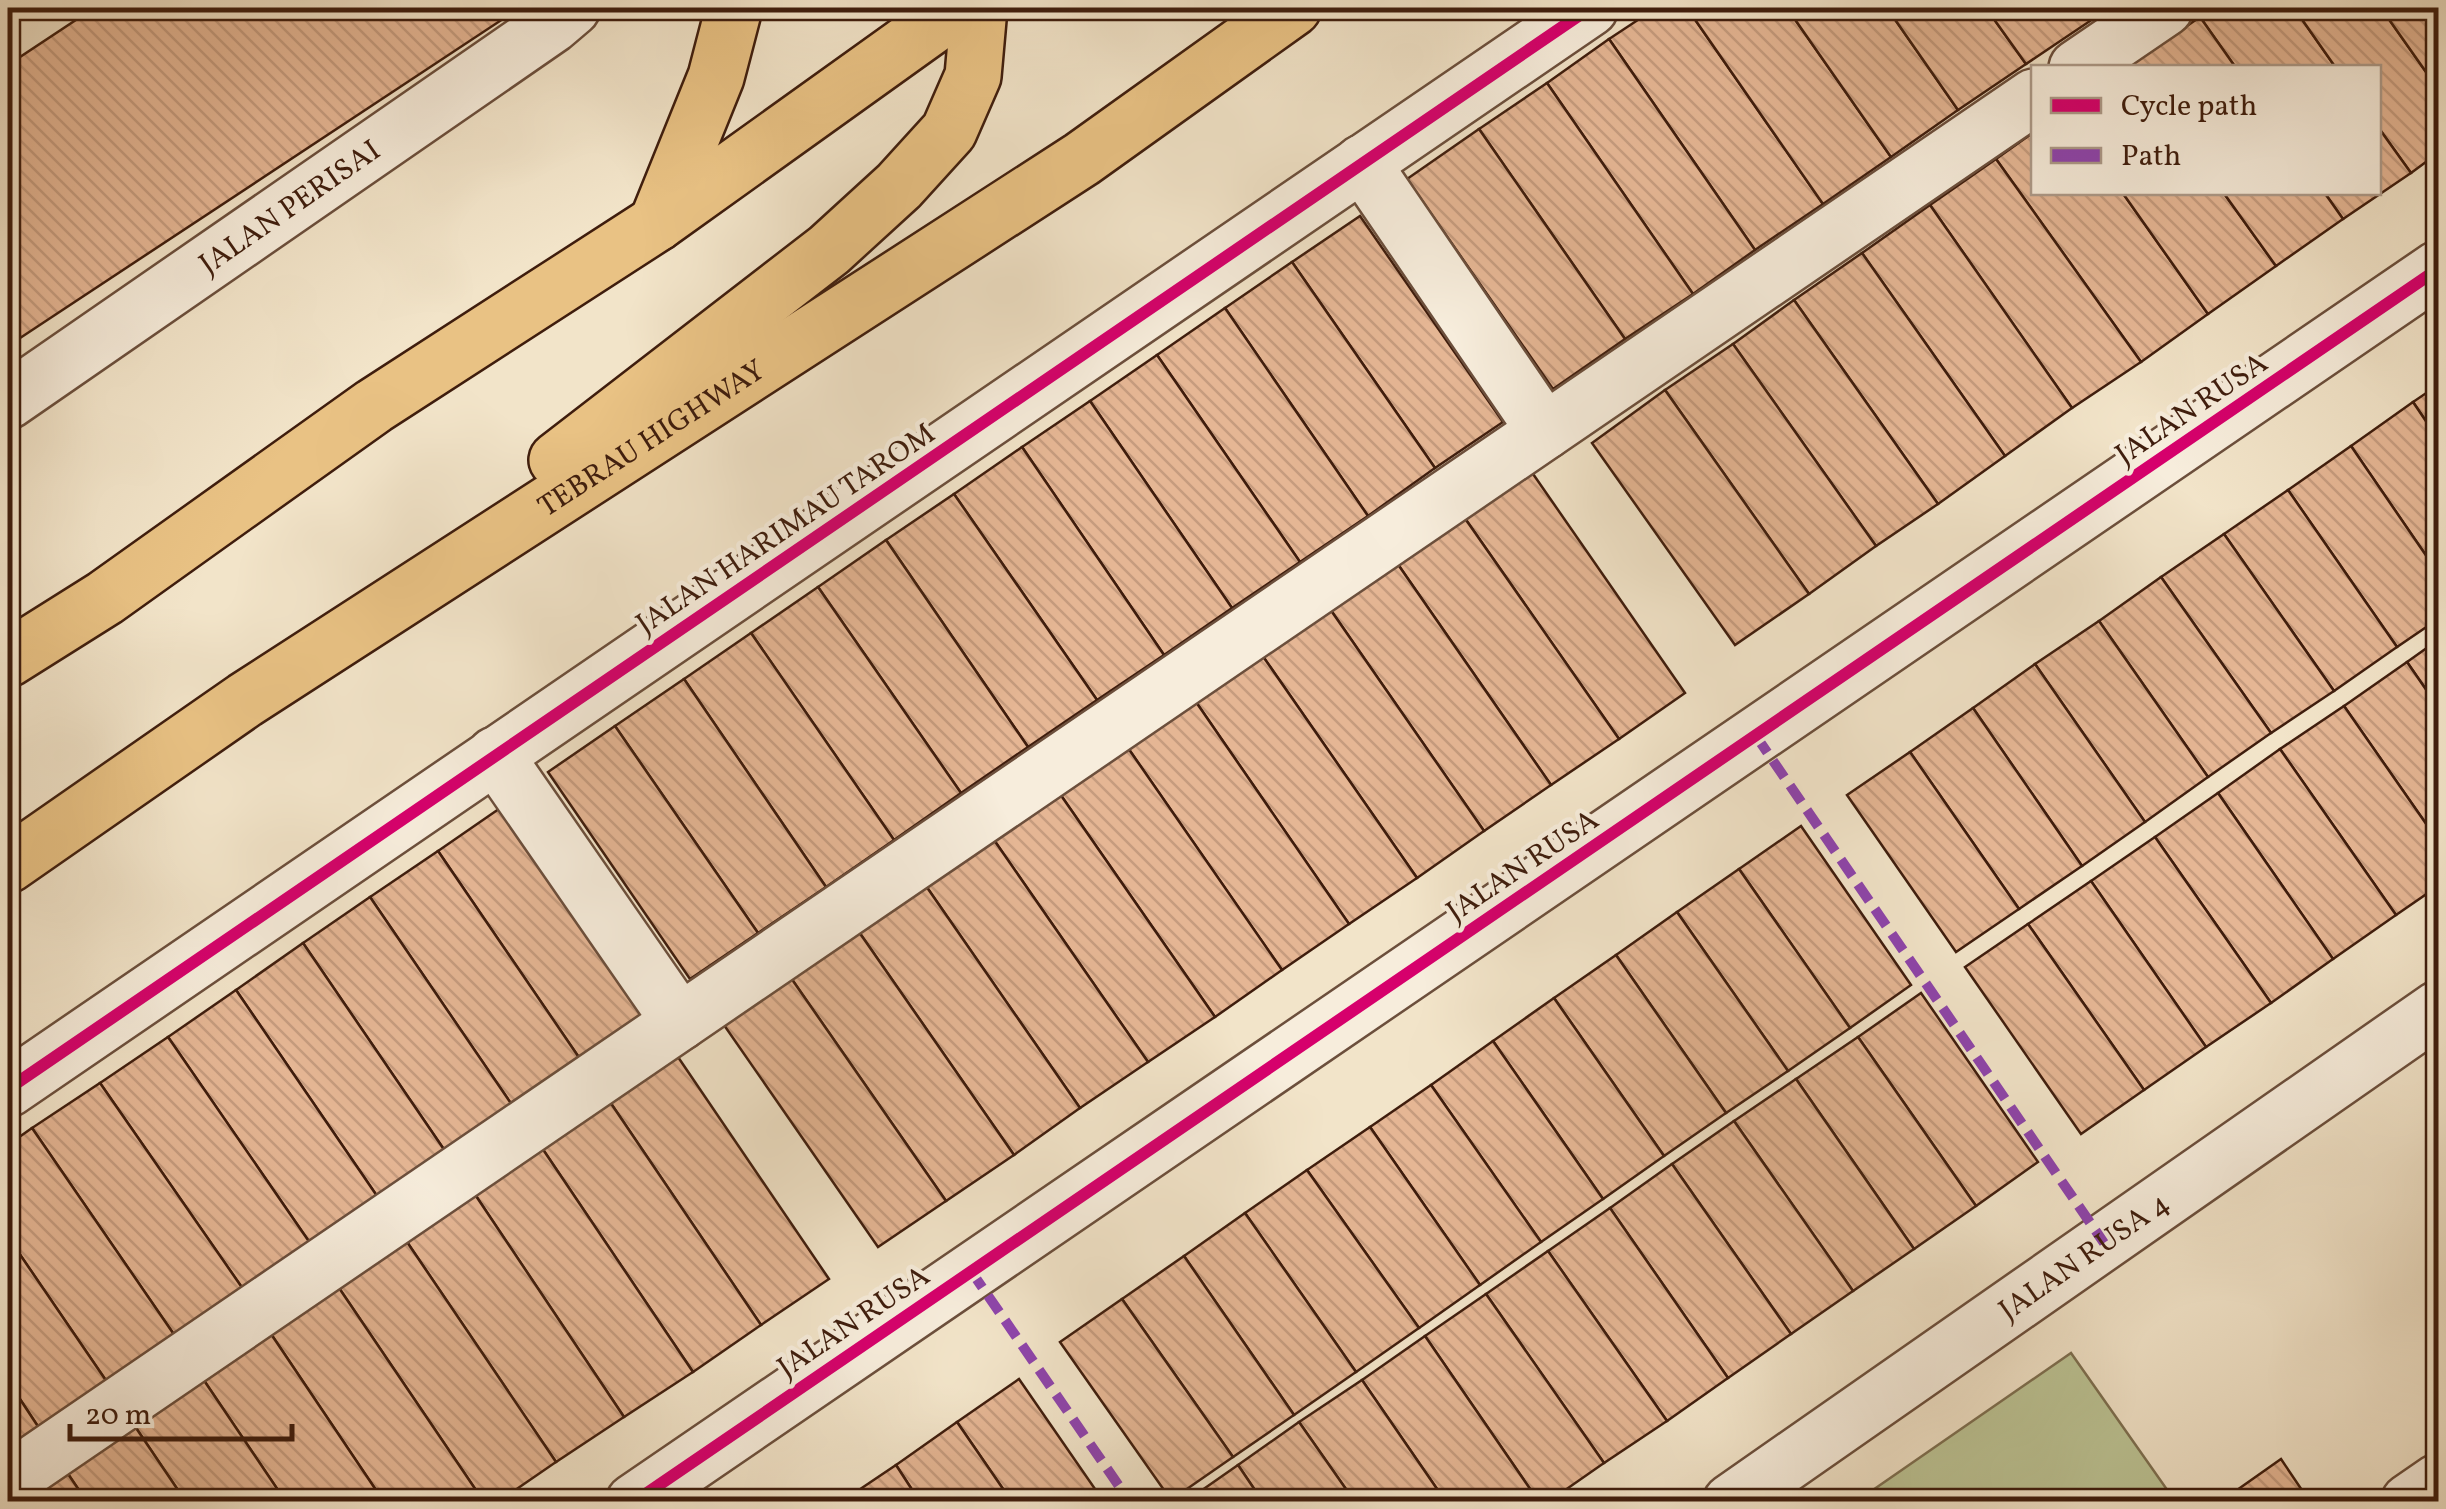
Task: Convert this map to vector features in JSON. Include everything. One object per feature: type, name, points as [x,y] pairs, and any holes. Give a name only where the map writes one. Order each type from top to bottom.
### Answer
[{"type":"highway","points":[[657,222],[716,77],[734,8]]},
{"type":"highway","points":[[8,660],[105,598],[374,406],[657,222],[957,8]]},
{"type":"highway","points":[[246,700],[829,250],[900,186],[949,131],[974,76],[978,8]]},
{"type":"highway","name":"TEBRAU HIGHWAY","points":[[8,865],[246,700],[1082,159],[1294,8]]},
{"type":"street","name":"JALAN PERISAI","points":[[8,401],[572,8]]},
{"type":"street","name":"JALAN HARIMAU TAROM","points":[[8,1089],[1590,8]]},
{"type":"street","points":[[2081,65],[2165,8]]},
{"type":"street","points":[[8,1481],[2031,99]]},
{"type":"street","points":[[1362,163],[1545,431]]},
{"type":"street","name":"JALAN RUSA","points":[[634,1502],[2438,269]]},
{"type":"street","points":[[496,756],[680,1022]]},
{"type":"street","name":"JALAN RUSA 4","points":[[1730,1502],[2438,1009]]},
{"type":"street","points":[[2409,1502],[2438,1482]]},
{"type":"green space","points":[[2071,1353],[2175,1501],[1857,1501]]},
{"type":"building","points":[[94,8],[510,8],[509,15],[8,346],[8,65]]},
{"type":"building","points":[[1656,8],[1687,8],[1823,204],[1755,250],[1609,39]]},
{"type":"building","points":[[1687,8],[1787,8],[1891,157],[1823,204]]},
{"type":"building","points":[[1787,8],[1887,8],[1958,110],[1891,157]]},
{"type":"building","points":[[1887,8],[1986,8],[2026,64],[1958,110]]},
{"type":"building","points":[[1986,8],[2085,8],[2093,19],[2026,64]]},
{"type":"building","points":[[2212,8],[2294,8],[2334,65],[2234,65],[2200,17]]},
{"type":"building","points":[[2294,8],[2381,8],[2438,89],[2438,153],[2411,173],[2381,131],[2381,65],[2334,65]]},
{"type":"building","points":[[2381,8],[2438,8],[2438,89]]},
{"type":"building","points":[[2200,17],[2234,65],[2133,65]]},
{"type":"building","points":[[1609,39],[1755,250],[1693,294],[1547,83]]},
{"type":"building","points":[[1547,83],[1693,294],[1625,339],[1479,129]]},
{"type":"building","points":[[1479,129],[1625,339],[1553,389],[1407,179]]},
{"type":"building","points":[[2381,131],[2411,173],[2381,193]]},
{"type":"building","points":[[2031,134],[2031,195],[2124,195],[2208,314],[2141,362],[1996,159]]},
{"type":"building","points":[[1996,159],[2141,362],[2072,408],[1930,205]]},
{"type":"building","points":[[2124,195],[2225,195],[2276,266],[2208,314]]},
{"type":"building","points":[[2225,195],[2326,195],[2343,219],[2276,266]]},
{"type":"building","points":[[2326,195],[2378,195],[2343,219]]},
{"type":"building","points":[[1930,205],[2072,408],[2005,456],[1862,253]]},
{"type":"building","points":[[1360,216],[1503,422],[1435,468],[1292,262]]},
{"type":"building","points":[[1862,253],[2005,456],[1938,504],[1794,300]]},
{"type":"building","points":[[1292,262],[1435,468],[1368,516],[1225,308]]},
{"type":"building","points":[[1794,300],[1938,504],[1876,546],[1733,344]]},
{"type":"building","points":[[1225,308],[1368,516],[1300,562],[1157,355]]},
{"type":"building","points":[[1733,344],[1876,546],[1809,594],[1665,390]]},
{"type":"building","points":[[1157,355],[1300,562],[1232,608],[1090,401]]},
{"type":"building","points":[[2438,385],[2438,439],[2413,402]]},
{"type":"building","points":[[1665,390],[1809,594],[1735,645],[1592,443]]},
{"type":"building","points":[[1090,401],[1232,608],[1164,655],[1022,447]]},
{"type":"building","points":[[2413,402],[2438,439],[2438,573],[2351,446]]},
{"type":"building","points":[[2351,446],[2438,573],[2438,619],[2397,647],[2288,490]]},
{"type":"building","points":[[1022,447],[1164,655],[1097,700],[954,494]]},
{"type":"building","points":[[1531,471],[1685,693],[1619,739],[1464,517]]},
{"type":"building","points":[[2288,490],[2397,647],[2334,691],[2224,534]]},
{"type":"building","points":[[954,494],[1097,700],[1028,747],[886,540]]},
{"type":"building","points":[[1464,517],[1619,739],[1551,785],[1397,563]]},
{"type":"building","points":[[2224,534],[2334,691],[2271,733],[2161,577]]},
{"type":"building","points":[[886,540],[1028,747],[961,793],[818,587]]},
{"type":"building","points":[[1397,563],[1551,785],[1484,831],[1330,609]]},
{"type":"building","points":[[2161,577],[2271,733],[2208,777],[2099,621]]},
{"type":"building","points":[[818,587],[961,793],[894,840],[751,633]]},
{"type":"building","points":[[1330,609],[1484,831],[1417,878],[1262,655]]},
{"type":"building","points":[[2099,621],[2208,777],[2145,822],[2035,664]]},
{"type":"building","points":[[751,633],[894,840],[826,887],[684,679]]},
{"type":"building","points":[[2438,640],[2438,707],[2407,662]]},
{"type":"building","points":[[1262,655],[1417,878],[1349,924],[1196,702]]},
{"type":"building","points":[[2407,662],[2438,707],[2438,841],[2344,706]]},
{"type":"building","points":[[2035,664],[2145,822],[2082,866],[1973,708]]},
{"type":"building","points":[[684,679],[826,887],[758,933],[615,726]]},
{"type":"building","points":[[1196,702],[1349,924],[1282,970],[1128,748]]},
{"type":"building","points":[[2344,706],[2438,841],[2438,886],[2396,915],[2280,749]]},
{"type":"building","points":[[1973,708],[2082,866],[2019,909],[1910,752]]},
{"type":"building","points":[[615,726],[758,933],[690,979],[548,772]]},
{"type":"building","points":[[1128,748],[1282,970],[1215,1017],[1060,794]]},
{"type":"building","points":[[2280,749],[2396,915],[2333,959],[2218,793]]},
{"type":"building","points":[[1910,752],[2019,909],[1956,952],[1847,795]]},
{"type":"building","points":[[2218,793],[2333,959],[2271,1003],[2155,837]]},
{"type":"building","points":[[1060,794],[1215,1017],[1148,1062],[994,840]]},
{"type":"building","points":[[509,802],[652,1009],[580,1059],[438,851]]},
{"type":"building","points":[[1801,826],[1911,985],[1850,1028],[1739,869]]},
{"type":"building","points":[[2155,837],[2271,1003],[2206,1047],[2091,881]]},
{"type":"building","points":[[994,840],[1148,1062],[1080,1108],[926,886]]},
{"type":"building","points":[[438,851],[580,1059],[512,1105],[370,897]]},
{"type":"building","points":[[1739,869],[1850,1028],[1788,1071],[1677,912]]},
{"type":"building","points":[[2091,881],[2206,1047],[2144,1090],[2028,924]]},
{"type":"building","points":[[926,886],[1080,1108],[1014,1155],[859,932]]},
{"type":"building","points":[[370,897],[512,1105],[445,1151],[303,943]]},
{"type":"building","points":[[1677,912],[1788,1071],[1726,1113],[1616,955]]},
{"type":"building","points":[[2028,924],[2144,1090],[2081,1134],[1965,967]]},
{"type":"building","points":[[859,932],[1014,1155],[946,1201],[791,978]]},
{"type":"building","points":[[303,943],[445,1151],[377,1196],[236,990]]},
{"type":"building","points":[[1616,955],[1726,1113],[1664,1156],[1554,998]]},
{"type":"building","points":[[791,978],[946,1201],[878,1247],[724,1025]]},
{"type":"building","points":[[236,990],[377,1196],[310,1243],[168,1037]]},
{"type":"building","points":[[1921,993],[2038,1162],[1976,1206],[1858,1037]]},
{"type":"building","points":[[1554,998],[1664,1156],[1603,1199],[1493,1041]]},
{"type":"building","points":[[168,1037],[310,1243],[243,1289],[100,1083]]},
{"type":"building","points":[[1858,1037],[1976,1206],[1914,1249],[1796,1079]]},
{"type":"building","points":[[1493,1041],[1603,1199],[1541,1242],[1431,1085]]},
{"type":"building","points":[[678,1057],[829,1279],[761,1325],[610,1102]]},
{"type":"building","points":[[1796,1079],[1914,1249],[1853,1291],[1734,1121]]},
{"type":"building","points":[[100,1083],[243,1289],[175,1336],[32,1128]]},
{"type":"building","points":[[1431,1085],[1541,1242],[1480,1285],[1370,1127]]},
{"type":"building","points":[[610,1102],[761,1325],[693,1372],[542,1148]]},
{"type":"building","points":[[1734,1121],[1853,1291],[1791,1334],[1672,1164]]},
{"type":"building","points":[[1370,1127],[1480,1285],[1419,1328],[1307,1170]]},
{"type":"building","points":[[32,1128],[175,1336],[107,1382],[8,1237],[8,1145]]},
{"type":"building","points":[[542,1148],[693,1372],[624,1417],[474,1193]]},
{"type":"building","points":[[1672,1164],[1791,1334],[1728,1378],[1610,1208]]},
{"type":"building","points":[[1307,1170],[1419,1328],[1356,1372],[1245,1213]]},
{"type":"building","points":[[474,1193],[624,1417],[556,1462],[405,1239]]},
{"type":"building","points":[[1610,1208],[1728,1378],[1667,1421],[1548,1251]]},
{"type":"building","points":[[1245,1213],[1356,1372],[1294,1415],[1184,1256]]},
{"type":"building","points":[[8,1237],[107,1382],[39,1428],[8,1381]]},
{"type":"building","points":[[405,1239],[556,1462],[498,1502],[484,1502],[337,1285]]},
{"type":"building","points":[[1548,1251],[1667,1421],[1604,1463],[1486,1294]]},
{"type":"building","points":[[1184,1256],[1294,1415],[1233,1457],[1122,1299]]},
{"type":"building","points":[[337,1285],[484,1502],[384,1502],[269,1331]]},
{"type":"building","points":[[1486,1294],[1604,1463],[1548,1502],[1539,1502],[1425,1336]]},
{"type":"building","points":[[1122,1299],[1233,1457],[1171,1500],[1060,1342]]},
{"type":"building","points":[[269,1331],[384,1502],[286,1502],[201,1376]]},
{"type":"building","points":[[1425,1336],[1539,1502],[1446,1502],[1362,1380]]},
{"type":"building","points":[[201,1376],[286,1502],[186,1502],[132,1422]]},
{"type":"building","points":[[1019,1379],[1104,1502],[1012,1502],[957,1422]]},
{"type":"building","points":[[1362,1380],[1446,1502],[1355,1502],[1299,1422]]},
{"type":"building","points":[[8,1381],[39,1428],[8,1449]]},
{"type":"building","points":[[132,1422],[186,1502],[87,1502],[64,1468]]},
{"type":"building","points":[[957,1422],[1012,1502],[920,1502],[896,1465]]},
{"type":"building","points":[[1299,1422],[1355,1502],[1263,1502],[1238,1465]]},
{"type":"building","points":[[2281,1459],[2310,1502],[2220,1502]]},
{"type":"building","points":[[896,1465],[920,1502],[841,1502]]},
{"type":"building","points":[[1238,1465],[1263,1502],[1185,1502]]},
{"type":"building","points":[[64,1468],[87,1502],[13,1502]]},
{"type":"marked path","points":[[1756,736],[2104,1243]]},
{"type":"marked path","points":[[971,1271],[1130,1502]]},
{"type":"cycle path","points":[[8,1089],[1590,8]]},
{"type":"cycle path","points":[[634,1502],[2438,269]]}]
